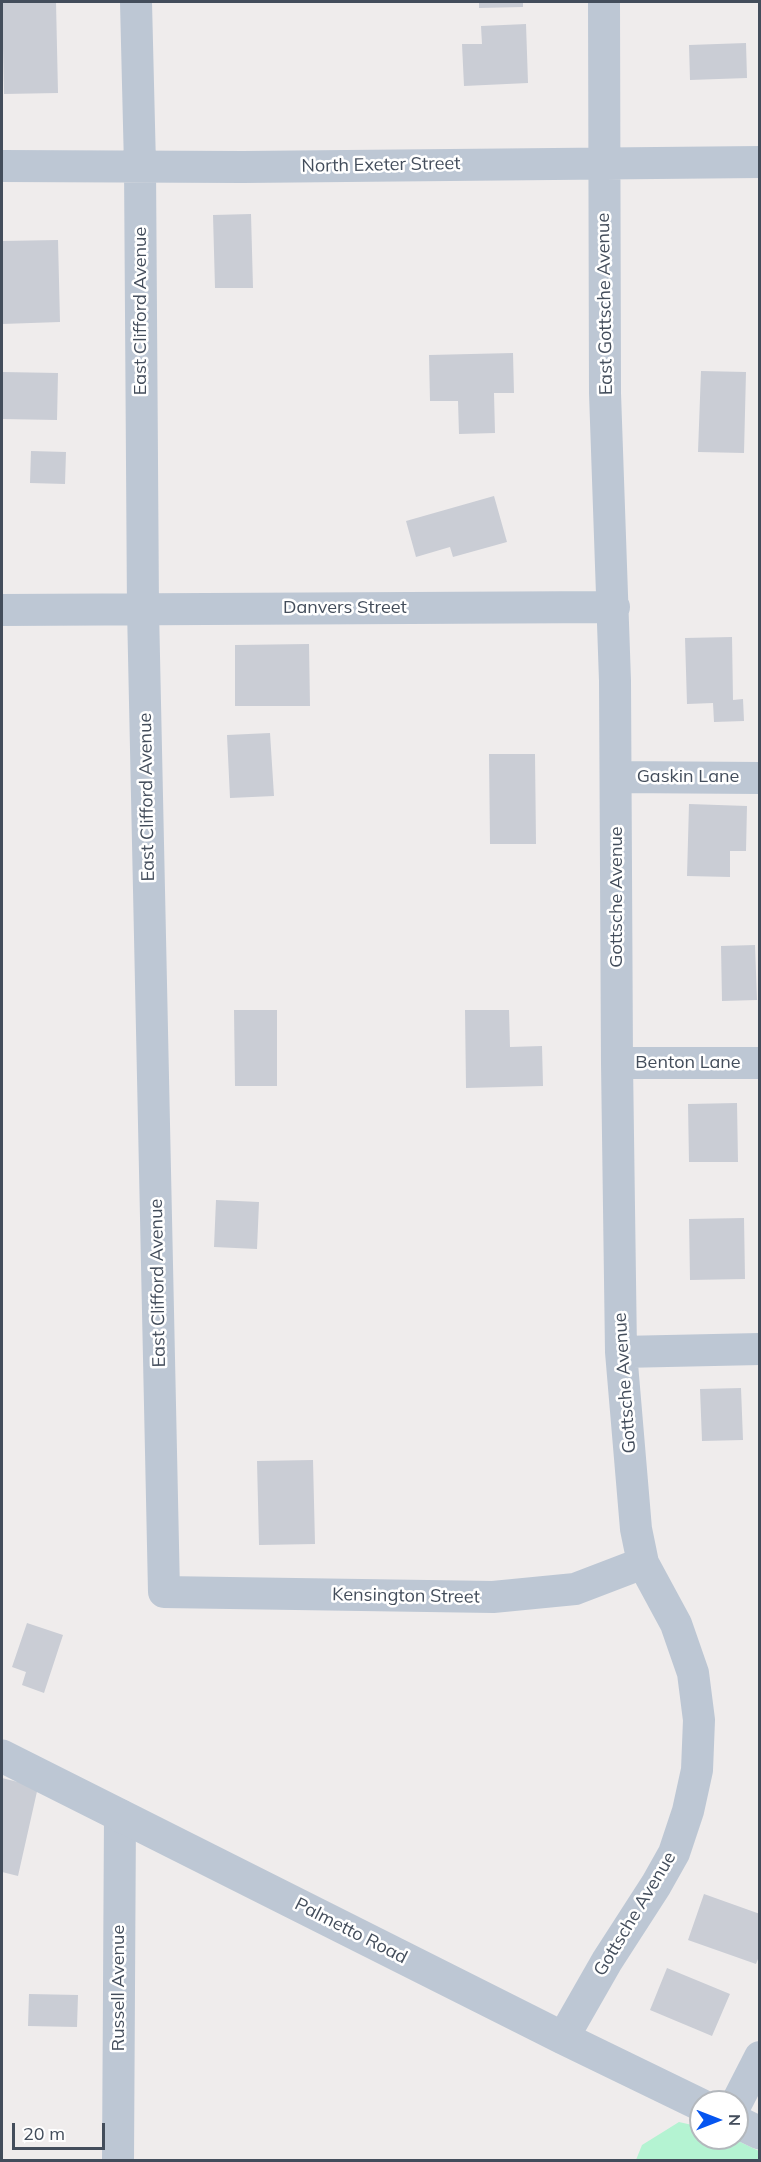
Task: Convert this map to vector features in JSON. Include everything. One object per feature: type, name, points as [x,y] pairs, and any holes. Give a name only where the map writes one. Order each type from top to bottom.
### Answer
[{"type":"street","name":"East Clifford Avenue","points":[[136,2],[140,166],[143,609],[164,1592]]},
{"type":"street","name":"East Gottsche Avenue","points":[[604,2],[605,393],[614,607]]},
{"type":"street","name":"North Exeter Street","points":[[2,166],[759,162]]},
{"type":"street","name":"Danvers Street","points":[[2,610],[614,607]]},
{"type":"street","name":"Gottsche Avenue","points":[[563,2038],[674,1852],[688,1810],[697,1770],[699,1720],[693,1673],[676,1624],[644,1563],[636,1529],[621,1352],[616,1063],[617,777],[614,607]]},
{"type":"street","name":"Gaskin Lane","points":[[617,777],[759,778]]},
{"type":"street","name":"Benton Lane","points":[[616,1063],[759,1062]]},
{"type":"street","points":[[621,1352],[759,1349]]},
{"type":"street","name":"Kensington Street","points":[[164,1592],[493,1597],[574,1589],[644,1563]]},
{"type":"street","name":"Palmetto Road","points":[[2,1756],[689,2099]]},
{"type":"street","name":"Russell Avenue","points":[[118,2160],[120,1815]]},
{"type":"street","points":[[743,2090],[759,2057]]},
{"type":"green space","points":[[679,2122],[689,2124],[689,2150],[749,2150],[749,2146],[759,2151],[759,2160],[636,2160],[642,2145]]},
{"type":"building","points":[[2,2],[56,2],[58,93],[4,94]]},
{"type":"building","points":[[479,2],[523,2],[523,7],[479,8]]},
{"type":"building","points":[[526,24],[528,83],[464,86],[462,44],[482,44],[481,26]]},
{"type":"building","points":[[746,43],[747,78],[690,80],[689,45]]},
{"type":"building","points":[[251,214],[253,288],[215,288],[213,215]]},
{"type":"building","points":[[58,240],[60,322],[2,324],[2,241]]},
{"type":"building","points":[[513,353],[514,393],[494,393],[495,433],[459,434],[458,401],[430,401],[429,355]]},
{"type":"building","points":[[701,371],[746,372],[744,453],[698,452]]},
{"type":"building","points":[[2,372],[58,373],[57,420],[2,419]]},
{"type":"building","points":[[31,451],[66,452],[65,484],[30,483]]},
{"type":"building","points":[[494,496],[507,542],[453,557],[450,547],[416,557],[406,521]]},
{"type":"building","points":[[732,637],[733,700],[743,699],[744,721],[714,722],[713,703],[687,704],[685,638]]},
{"type":"building","points":[[309,644],[310,706],[235,706],[235,645]]},
{"type":"building","points":[[270,733],[274,796],[230,798],[227,735]]},
{"type":"building","points":[[489,754],[535,754],[536,844],[490,844]]},
{"type":"building","points":[[689,804],[747,806],[746,851],[730,851],[730,877],[687,876]]},
{"type":"building","points":[[755,945],[757,1000],[722,1001],[721,946]]},
{"type":"building","points":[[234,1010],[277,1010],[277,1086],[235,1086]]},
{"type":"building","points":[[465,1010],[509,1010],[510,1047],[542,1046],[543,1086],[466,1088]]},
{"type":"building","points":[[737,1103],[738,1162],[689,1162],[688,1104]]},
{"type":"building","points":[[216,1200],[259,1202],[257,1249],[214,1247]]},
{"type":"building","points":[[744,1218],[745,1279],[690,1280],[689,1219]]},
{"type":"building","points":[[741,1388],[743,1440],[702,1441],[700,1389]]},
{"type":"building","points":[[313,1460],[315,1544],[259,1545],[257,1461]]},
{"type":"building","points":[[27,1623],[63,1635],[44,1693],[22,1685],[26,1672],[12,1667]]},
{"type":"building","points":[[2,1778],[38,1787],[18,1876],[2,1872]]},
{"type":"building","points":[[704,1894],[760,1914],[760,1954],[756,1964],[688,1940]]},
{"type":"building","points":[[667,1968],[730,1994],[712,2036],[650,2010]]},
{"type":"building","points":[[29,1994],[78,1995],[77,2027],[28,2026]]}]
